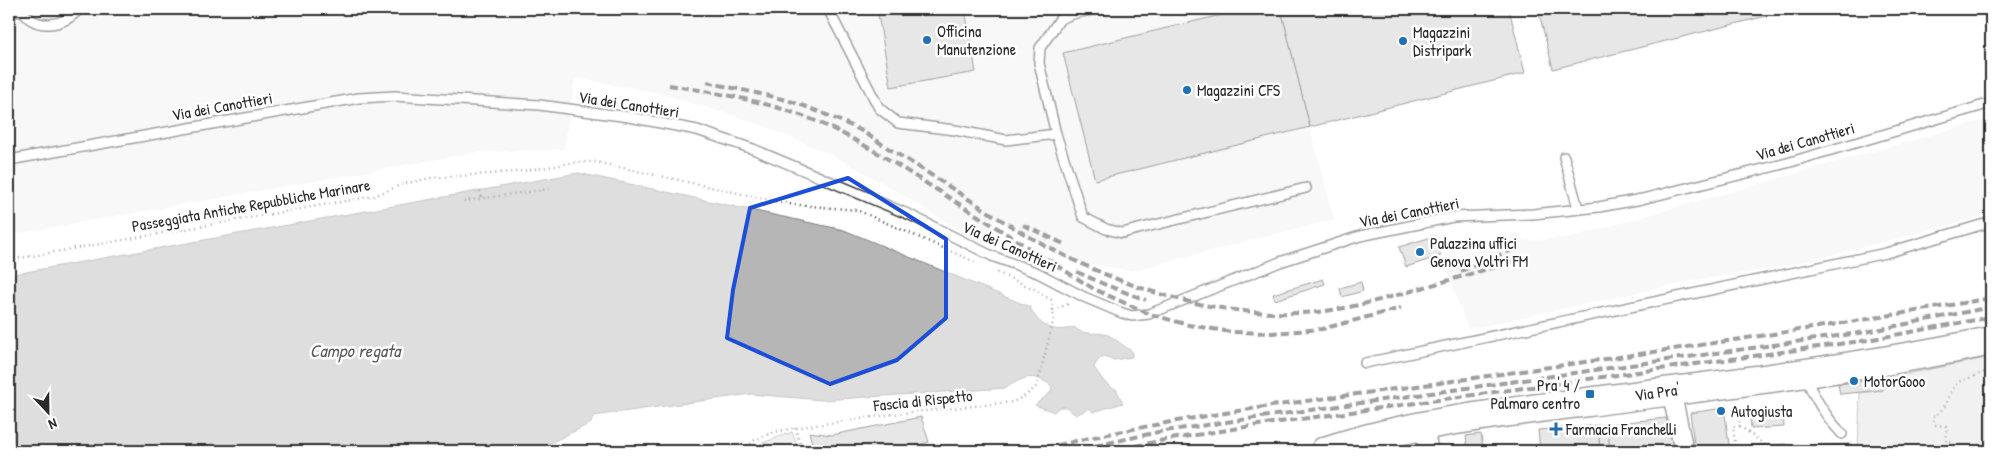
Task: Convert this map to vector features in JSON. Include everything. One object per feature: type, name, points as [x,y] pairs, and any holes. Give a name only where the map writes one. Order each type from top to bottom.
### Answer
[{"type":"main road","name":"Via Pra'","points":[[1325,451],[1362,440],[1426,438],[1671,390],[1881,362],[1991,341]]},
{"type":"street","points":[[1671,390],[1684,451]]},
{"type":"lane","points":[[9,12],[22,11],[42,24],[52,25],[72,17],[79,9]]},
{"type":"lane","points":[[828,9],[879,108],[898,123],[955,130],[1006,140],[1056,134]]},
{"type":"lane","points":[[1096,9],[1072,14],[1060,20],[1040,48],[1039,63],[1056,134],[1082,216],[1106,229],[1122,233],[1306,188]]},
{"type":"lane","name":"Via dei Canottieri","points":[[9,160],[359,98],[394,96],[539,106],[628,117],[697,130],[753,149],[910,215],[992,256],[1038,273],[1084,297],[1132,316],[1149,314],[1280,262],[1360,236],[1453,217],[1533,214],[1608,205],[1690,188],[1787,163],[1991,103]]},
{"type":"lane","points":[[1564,157],[1578,208]]},
{"type":"lane","points":[[1365,363],[1886,252],[1991,222]]},
{"type":"lane","points":[[1804,373],[1813,395],[1821,408],[1842,434]]},
{"type":"path","name":"Passeggiata Antiche Repubbliche Marinare","points":[[9,260],[374,196],[403,184],[430,178],[516,172],[579,162],[596,162],[788,204],[856,210],[981,265]]},
{"type":"path","points":[[464,201],[548,189]]},
{"type":"path","points":[[480,191],[482,199]]},
{"type":"path","name":"Fascia di Rispetto","points":[[743,451],[752,441],[774,432],[894,414],[1013,402],[1025,396],[1037,386],[1054,318],[1051,300],[1034,289],[990,269]]},
{"type":"path","points":[[1954,451],[1952,442],[1947,442],[1946,426],[1935,424],[1933,417],[1939,414],[1945,406],[1954,386],[1958,382],[1991,370]]},
{"type":"path","points":[[1734,383],[1740,426],[1765,445]]},
{"type":"path","points":[[1736,451],[1733,427],[1740,426]]},
{"type":"path","points":[[795,428],[803,451]]},
{"type":"highlighted area","points":[[848,178],[946,239],[946,318],[897,360],[830,384],[727,338],[733,290],[750,208]]},
{"type":"shaded area","points":[[9,9],[1279,9],[1334,219],[1132,271],[1069,260],[995,218],[989,228],[993,230],[983,244],[874,178],[830,154],[754,122],[655,92],[575,78],[564,149],[478,152],[9,235]]},
{"type":"shaded area","points":[[1991,118],[1991,214],[1836,254],[1765,270],[1691,281],[1468,329],[1445,264],[1519,232],[1523,241],[1568,238]]},
{"type":"shaded area","points":[[1991,357],[1991,451],[1858,451],[1860,393],[1883,390],[1882,379]]},
{"type":"shaded area","points":[[792,432],[798,448],[784,451],[751,451],[760,444]]},
{"type":"water","name":"Campo regata","points":[[578,173],[844,230],[1030,307],[1033,314],[1042,324],[1053,329],[1060,330],[1074,327],[1086,333],[1108,335],[1132,351],[1132,357],[1114,360],[1104,356],[1098,360],[1094,367],[1106,384],[1116,389],[1123,403],[1093,412],[1090,408],[1076,415],[1066,407],[1059,407],[1054,412],[1035,405],[1051,392],[1052,386],[1039,379],[1028,378],[1006,388],[822,400],[751,394],[593,416],[591,423],[534,451],[9,451],[9,275]]},
{"type":"building","name":"Officina Manutenzione","points":[[877,9],[965,9],[976,72],[891,87]]},
{"type":"building","name":"Magazzini CFS","points":[[1246,9],[1281,9],[1310,127],[1095,180],[1063,53]]},
{"type":"building","name":"Magazzini Distripark","points":[[1281,9],[1509,9],[1525,73],[1310,127]]},
{"type":"building","points":[[1538,9],[1795,9],[1553,69]]},
{"type":"building","name":"Palazzina uffici Genova Voltri FM","points":[[1435,236],[1441,256],[1406,267],[1399,247]]},
{"type":"building","points":[[1323,279],[1325,284],[1275,300],[1273,294]]},
{"type":"building","points":[[1361,282],[1363,291],[1342,297],[1340,288]]},
{"type":"building","points":[[1882,379],[1883,390],[1840,394],[1838,384]]},
{"type":"building","points":[[1724,408],[1730,451],[1695,451],[1690,413]]},
{"type":"building","points":[[1783,413],[1784,427],[1751,429],[1750,415]]},
{"type":"building","points":[[921,417],[929,442],[897,451],[814,451],[809,432],[832,435]]},
{"type":"building","points":[[1666,418],[1674,450],[1610,451],[1607,424]]},
{"type":"building","points":[[1607,424],[1610,451],[1600,451],[1598,425]]},
{"type":"building","points":[[1598,425],[1600,451],[1540,451],[1538,430]]},
{"type":"building","points":[[1481,434],[1483,449],[1468,451],[1466,436]]},
{"type":"building","points":[[1786,444],[1786,451],[1747,451],[1747,446]]},
{"type":"building","points":[[1851,444],[1851,451],[1810,451],[1810,446]]},
{"type":"building","points":[[1390,448],[1391,451],[1377,451]]},
{"type":"railway","points":[[707,82],[793,102],[850,125],[995,216],[1066,256],[1141,288],[1219,308],[1259,312],[1300,313],[1328,311],[1382,299],[1522,259]]},
{"type":"railway","points":[[669,85],[763,104],[800,115],[827,126],[883,156],[1094,289],[1149,314],[1189,325],[1231,332],[1273,333],[1322,329],[1401,308]]},
{"type":"railway","points":[[1023,225],[1064,244]]},
{"type":"railway","points":[[1461,271],[1519,247]]},
{"type":"railway","points":[[1077,272],[1146,300]]},
{"type":"railway","points":[[1034,451],[1133,429],[1232,412],[1852,322],[1991,298]]},
{"type":"railway","points":[[1072,451],[1158,432],[1866,332],[1991,307]]},
{"type":"railway","points":[[1112,451],[1159,441],[1258,425],[1868,340],[1991,317]]},
{"type":"place","name":"Officina Manutenzione","points":[[927,40]]},
{"type":"place","name":"Magazzini Distripark","points":[[1403,41]]},
{"type":"place","name":"Magazzini CFS","points":[[1187,90]]},
{"type":"place","name":"Palazzina uffici Genova Voltri FM","points":[[1420,252]]},
{"type":"place","name":"MotorGooo","points":[[1854,381]]},
{"type":"place","name":"Pra' 4 / Palmaro centro","points":[[1590,394]]},
{"type":"place","name":"Autogiusta","points":[[1721,411]]},
{"type":"place","name":"Farmacia Franchelli","points":[[1556,429]]}]
